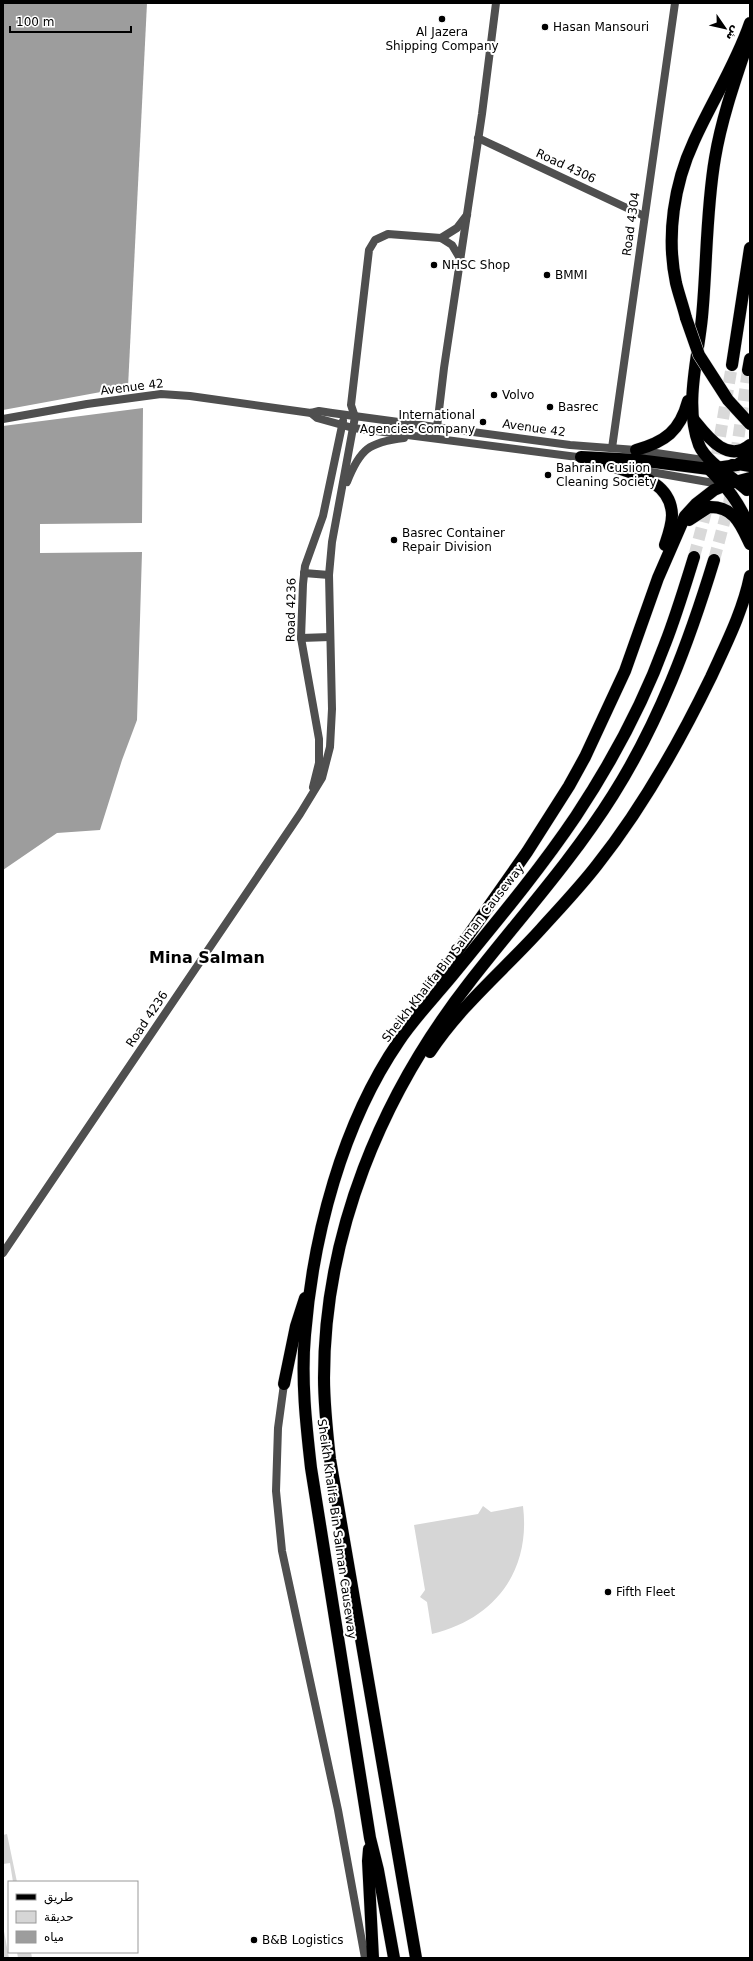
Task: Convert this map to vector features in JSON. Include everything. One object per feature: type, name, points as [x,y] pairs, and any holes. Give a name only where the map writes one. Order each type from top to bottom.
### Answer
[{"type":"highway","points":[[750,23],[735,58],[694,140],[680,178],[673,219],[676,282],[699,356],[728,400],[750,424]]},
{"type":"highway","points":[[750,36],[724,119],[716,157],[710,198],[702,316],[692,409],[700,447],[710,465],[734,496],[744,514],[750,533]]},
{"type":"highway","points":[[732,365],[750,248]]},
{"type":"highway","points":[[636,450],[665,438],[680,423],[685,414],[695,377]]},
{"type":"highway","points":[[693,419],[710,439],[725,449],[739,450],[750,445]]},
{"type":"highway","points":[[581,457],[710,465],[722,468],[737,465],[750,456]]},
{"type":"highway","points":[[698,459],[710,465]]},
{"type":"highway","points":[[609,465],[650,480],[658,485],[667,497],[672,516],[658,578]]},
{"type":"highway","points":[[722,468],[737,481],[749,486]]},
{"type":"highway","points":[[399,1041],[419,1004],[527,852],[569,786],[604,719],[625,671],[658,578],[685,516],[696,504],[714,490],[737,481]]},
{"type":"highway","points":[[676,535],[692,517],[709,507],[715,507],[726,510],[737,518],[750,544]]},
{"type":"highway","name":"Sheikh Khalifa Bin Salman Causeway","points":[[394,1958],[378,1870],[370,1838],[309,1453],[306,1424],[305,1338],[311,1282],[322,1223],[335,1177],[370,1093],[399,1041],[527,882],[575,817],[597,783],[623,735],[665,646],[694,557]]},
{"type":"highway","name":"Sheikh Khalifa Bin Salman Causeway","points":[[416,1958],[330,1459],[324,1380],[326,1330],[334,1274],[344,1226],[370,1151],[403,1080],[447,1012],[554,877],[592,826],[614,793],[642,744],[665,697],[685,650],[714,560]]},
{"type":"highway","points":[[403,1080],[420,1066],[451,1023],[535,936],[597,866],[650,791],[676,747],[719,660],[741,608],[750,576]]},
{"type":"highway","points":[[719,660],[736,636],[750,608]]},
{"type":"highway","points":[[284,1384],[296,1326],[311,1282]]},
{"type":"highway","points":[[370,1838],[368,1861],[373,1958]]},
{"type":"main road","points":[[710,465],[737,465],[750,467]]},
{"type":"main road","points":[[725,485],[749,486]]},
{"type":"street","points":[[437,427],[496,3]]},
{"type":"street","name":"Road 4304","points":[[612,448],[675,3]]},
{"type":"street","name":"Road 4306","points":[[478,138],[644,216]]},
{"type":"street","points":[[441,238],[457,228],[467,214]]},
{"type":"street","points":[[353,428],[355,417],[352,405],[369,250],[375,240],[388,234],[441,238],[452,245],[460,260]]},
{"type":"street","name":"Avenue 42","points":[[3,419],[143,396],[170,394],[311,413],[319,411],[570,445],[636,450],[698,459]]},
{"type":"street","points":[[342,426],[344,415],[352,405]]},
{"type":"street","name":"Avenue 42","points":[[311,413],[317,418],[353,428],[581,457],[609,465],[725,485]]},
{"type":"street","name":"Road 4236","points":[[310,798],[318,763],[319,739],[301,638],[304,573],[324,516],[342,426]]},
{"type":"street","name":"Road 4236","points":[[3,1253],[310,798],[326,769],[330,747],[332,709],[329,575],[332,542],[341,500],[353,428]]},
{"type":"street","points":[[341,500],[354,466],[368,448],[389,440],[416,436]]},
{"type":"street","points":[[522,449],[523,438]]},
{"type":"street","points":[[304,573],[329,575]]},
{"type":"street","points":[[301,638],[330,637]]},
{"type":"street","points":[[284,1384],[278,1428],[276,1491],[282,1552],[338,1810],[365,1958]]},
{"type":"green space","points":[[483,1506],[491,1512],[523,1506],[524,1530],[521,1551],[514,1571],[504,1589],[491,1604],[474,1617],[454,1627],[432,1634],[427,1602],[420,1597],[425,1590],[414,1525],[478,1514]]},
{"type":"green space","points":[[7,1834],[17,1881],[13,1881],[10,1863],[3,1864],[3,1835]]},
{"type":"green space","points":[[3,1926],[9,1958],[4,1958]]},
{"type":"green space","points":[[17,1953],[31,1953],[32,1958],[18,1958]]},
{"type":"water","points":[[3,3],[147,3],[128,387],[3,410]]},
{"type":"water","points":[[143,408],[142,523],[40,524],[40,553],[142,552],[137,720],[122,760],[100,830],[57,833],[3,870],[3,426]]},
{"type":"tunnel","points":[[714,472],[732,365]]},
{"type":"tunnel","points":[[714,560],[729,504],[748,370]]},
{"type":"tunnel","points":[[694,557],[709,500]]},
{"type":"place","name":"Al Jazera Shipping Company","points":[[442,19]]},
{"type":"place","name":"Hasan Mansouri","points":[[545,27]]},
{"type":"place","name":"NHSC Shop","points":[[434,265]]},
{"type":"place","name":"BMMI","points":[[547,275]]},
{"type":"place","name":"Volvo","points":[[494,395]]},
{"type":"place","name":"Basrec","points":[[550,407]]},
{"type":"place","name":"International Agencies Company","points":[[483,422]]},
{"type":"place","name":"Bahrain Cusiion Cleaning Society","points":[[548,475]]},
{"type":"place","name":"Basrec Container Repair Division","points":[[394,540]]},
{"type":"place","name":"Fifth Fleet","points":[[608,1592]]},
{"type":"place","name":"B&B Logistics","points":[[254,1940]]},
{"type":"district","name":"Mina Salman","points":[[207,957]]}]
